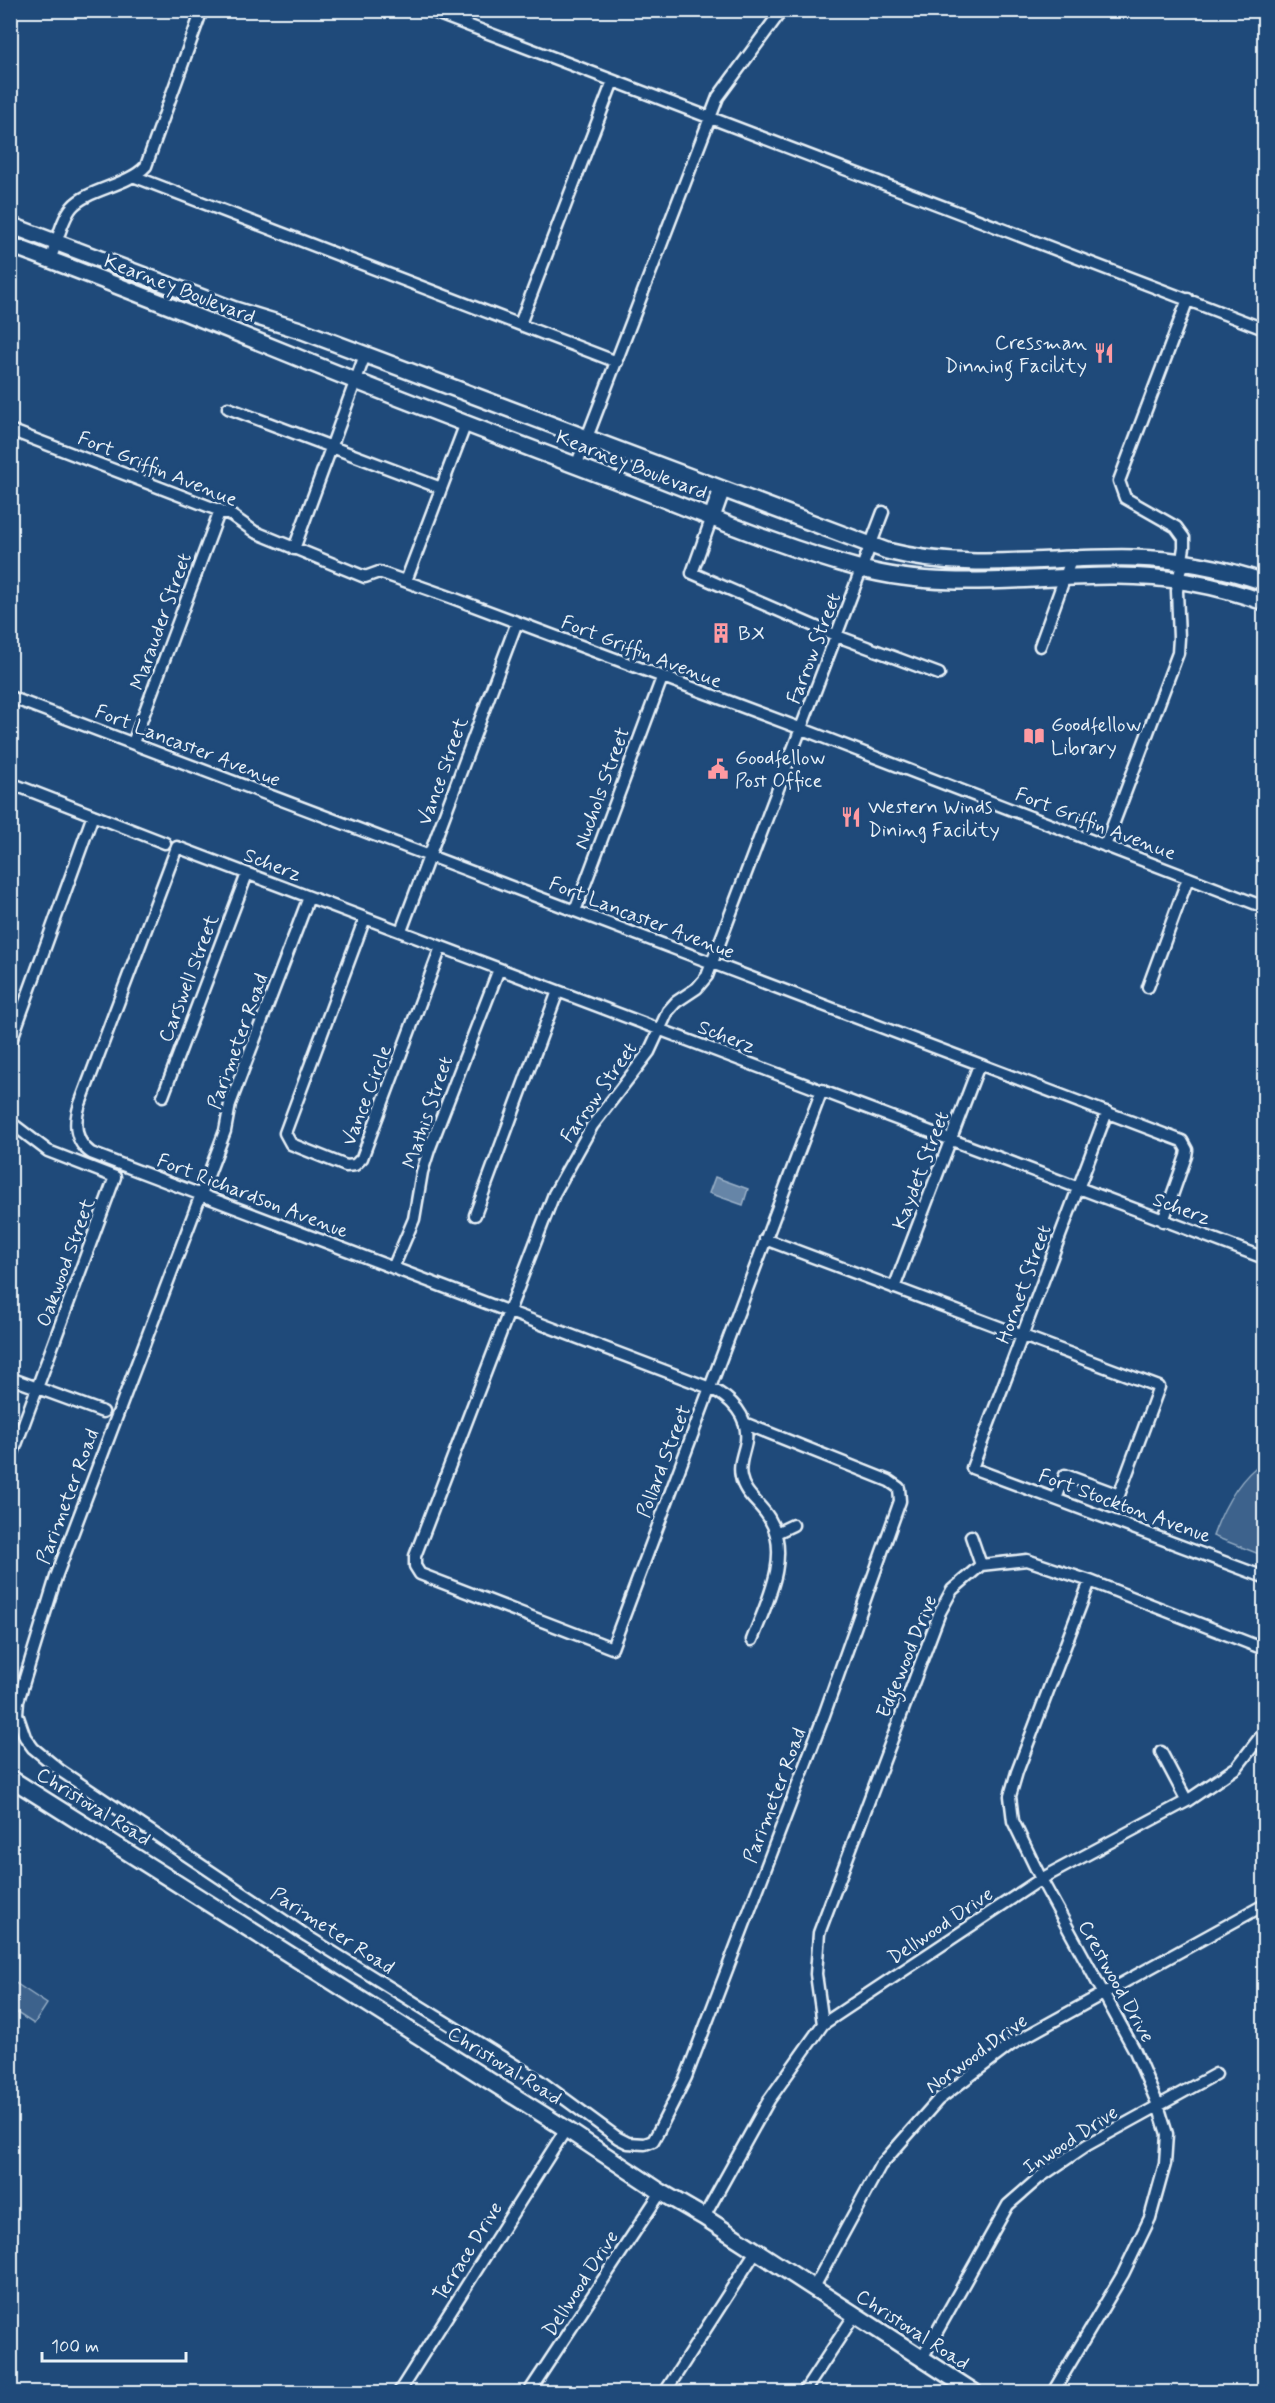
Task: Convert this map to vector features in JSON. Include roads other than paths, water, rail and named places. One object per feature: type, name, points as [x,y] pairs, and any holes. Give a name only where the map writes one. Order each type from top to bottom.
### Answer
[{"type":"street","points":[[50,260],[67,216],[77,203],[142,171],[151,157],[202,10]]},
{"type":"street","points":[[428,10],[1264,328]]},
{"type":"street","points":[[576,466],[722,89],[782,10]]},
{"type":"street","points":[[520,324],[614,81]]},
{"type":"street","points":[[133,176],[617,362]]},
{"type":"street","name":"Kearney Boulevard","points":[[10,225],[235,310],[300,330],[871,545],[913,557],[961,563],[1136,558],[1182,562],[1264,582]]},
{"type":"street","name":"Kearney Boulevard","points":[[10,245],[218,324],[356,381],[576,466],[816,555],[862,569],[937,581],[1111,576],[1178,580],[1223,589],[1264,602]]},
{"type":"street","points":[[1105,846],[1178,653],[1178,580],[1184,547],[1181,532],[1125,498],[1119,480],[1188,299]]},
{"type":"street","points":[[294,549],[365,355]]},
{"type":"street","points":[[228,408],[441,488]]},
{"type":"street","points":[[405,581],[466,423]]},
{"type":"street","name":"Fort Griffin Avenue","points":[[10,430],[220,510],[255,532],[365,577],[379,572],[517,622],[1264,907]]},
{"type":"street","points":[[722,489],[692,573],[837,636],[939,674]]},
{"type":"street","name":"Marauder Street","points":[[133,743],[220,510]]},
{"type":"street","name":"Farrow Street","points":[[417,1570],[415,1556],[541,1226],[566,1172],[607,1106],[645,1060],[672,1005],[703,982],[713,963],[883,512]]},
{"type":"street","points":[[1040,646],[1071,560]]},
{"type":"street","name":"Vance Street","points":[[401,932],[517,622]]},
{"type":"street","name":"Nuchols Street","points":[[575,912],[662,678]]},
{"type":"street","name":"Fort Lancaster Avenue","points":[[10,697],[1182,1141],[1185,1145],[1186,1156],[1163,1221]]},
{"type":"street","points":[[10,783],[165,843]]},
{"type":"street","points":[[10,1044],[93,815]]},
{"type":"street","name":"Scherz","points":[[177,847],[1264,1258]]},
{"type":"street","name":"Fort Richardson Avenue","points":[[177,847],[80,1104],[76,1124],[80,1141],[91,1153],[710,1388],[732,1402],[744,1423]]},
{"type":"street","name":"Carswell Street","points":[[163,1096],[247,874]]},
{"type":"street","points":[[1148,987],[1188,878]]},
{"type":"street","name":"Parimeter Road","points":[[309,897],[230,1104],[225,1131],[199,1195],[43,1615],[18,1701],[17,1714],[25,1737],[33,1748],[61,1771],[307,1936],[539,2080],[609,2133],[628,2143],[645,2144],[653,2140],[686,2077],[823,1718],[900,1501],[899,1488],[889,1481],[744,1423]]},
{"type":"street","name":"Vance Circle","points":[[365,918],[285,1133],[291,1144],[346,1166],[355,1165],[362,1158],[441,946]]},
{"type":"street","name":"Mathis Street","points":[[393,1268],[414,1219],[422,1172],[429,1150],[499,969]]},
{"type":"street","points":[[475,1215],[558,991]]},
{"type":"street","name":"Kaydet Street","points":[[894,1288],[979,1065]]},
{"type":"street","name":"Pollard Street","points":[[417,1570],[426,1577],[612,1648],[822,1090]]},
{"type":"street","name":"Hornet Street","points":[[972,1468],[1107,1112]]},
{"type":"street","name":"Oakwood Street","points":[[10,1122],[48,1151],[115,1177],[10,1461]]},
{"type":"street","points":[[765,1239],[1159,1387],[1119,1495],[1065,1474],[1056,1499]]},
{"type":"street","points":[[10,1378],[103,1412]]},
{"type":"street","points":[[744,1423],[746,1432],[740,1464],[741,1480],[749,1494],[769,1516],[776,1533],[778,1555],[774,1579],[752,1640]]},
{"type":"street","name":"Fort Stockton Avenue","points":[[972,1468],[1264,1576]]},
{"type":"street","points":[[776,1533],[794,1525]]},
{"type":"street","points":[[971,1536],[981,1565],[1027,1560],[1090,1581],[1264,1649]]},
{"type":"street","name":"Edgewood Drive","points":[[823,2024],[816,1974],[819,1933],[940,1612],[952,1590],[981,1565]]},
{"type":"street","name":"Crestwood Drive","points":[[1053,2392],[1123,2274],[1150,2218],[1165,2163],[1167,2134],[1158,2105],[1135,2051],[1041,1880],[1013,1821],[1010,1796],[1090,1581]]},
{"type":"street","name":"Dellwood Drive","points":[[704,2217],[769,2100],[823,2024],[1041,1880],[1187,1801],[1237,1767],[1264,1732]]},
{"type":"street","points":[[1161,1752],[1187,1801]]},
{"type":"street","name":"Christoval Road","points":[[10,1778],[566,2129],[921,2360],[974,2392]]},
{"type":"street","name":"Norwood Drive","points":[[813,2289],[879,2166],[938,2100],[1012,2044],[1264,1905]]},
{"type":"street","name":"Inwood Drive","points":[[921,2360],[1008,2205],[1050,2170],[1087,2145],[1216,2074]]},
{"type":"street","name":"Terrace Drive","points":[[399,2392],[566,2129]]},
{"type":"street","name":"Dellwood Drive","points":[[529,2392],[661,2192]]},
{"type":"street","points":[[665,2392],[756,2251]]},
{"type":"street","points":[[804,2392],[854,2316]]},
{"type":"place","name":"Cressman Dinning Facility","points":[[1104,353]]},
{"type":"place","name":"BX","points":[[721,633]]},
{"type":"place","name":"Goodfellow Library","points":[[1034,736]]},
{"type":"place","name":"Goodfellow Post Office","points":[[718,769]]},
{"type":"place","name":"Western Winds Dining Facility","points":[[851,817]]}]
